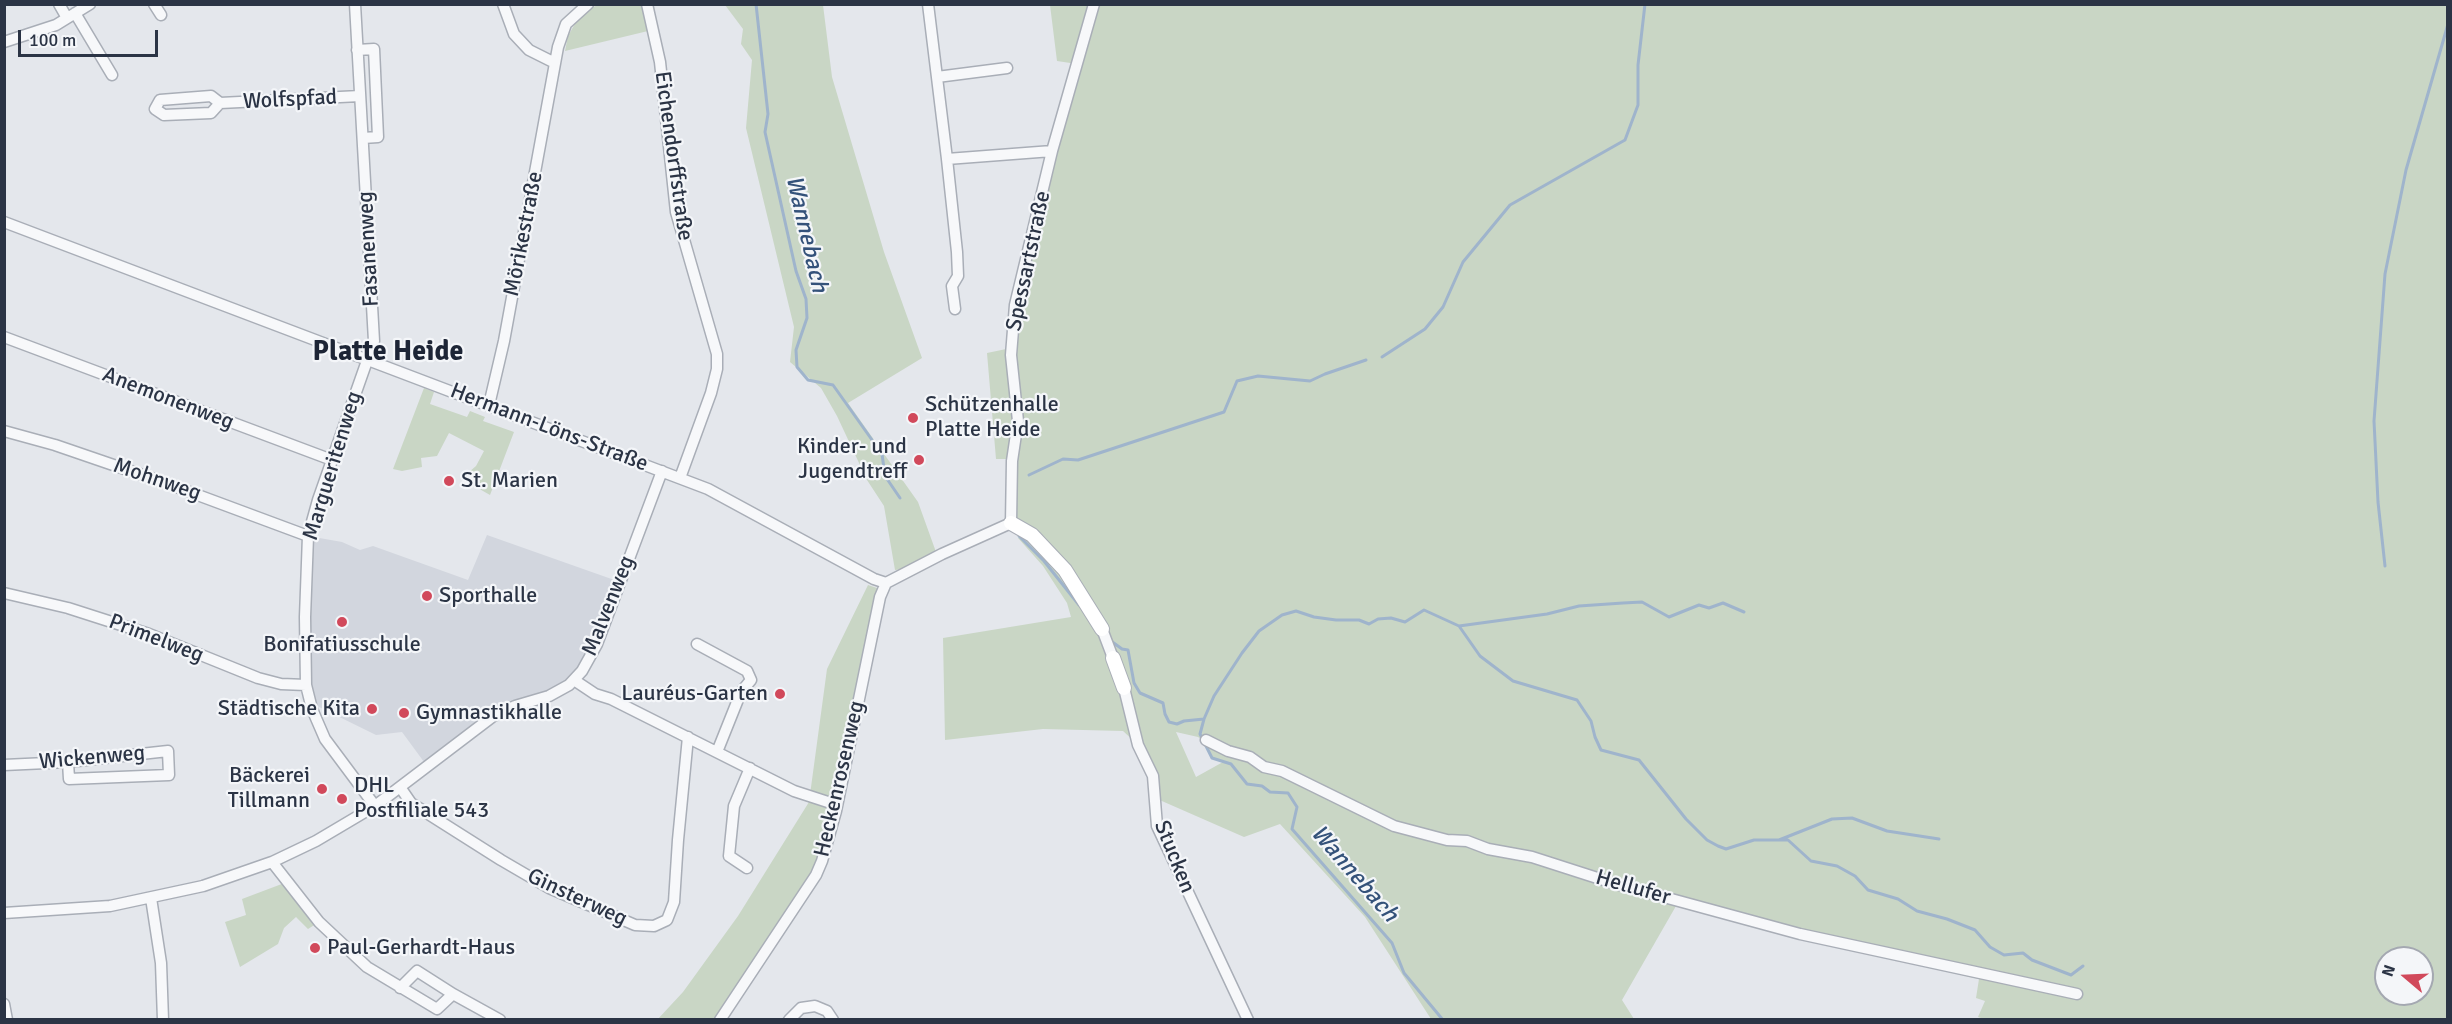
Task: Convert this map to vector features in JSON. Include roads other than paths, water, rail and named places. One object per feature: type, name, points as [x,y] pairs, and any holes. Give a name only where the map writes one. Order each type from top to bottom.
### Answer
[{"type":"street","points":[[59,4],[71,16],[112,75]]},
{"type":"street","points":[[154,4],[160,15]]},
{"type":"street","name":"Fasanenweg","points":[[355,4],[374,336],[368,359]]},
{"type":"street","points":[[503,4],[514,34],[529,50],[555,63]]},
{"type":"street","name":"Mörikestraße","points":[[489,405],[504,341],[561,35],[566,24],[588,4]]},
{"type":"street","name":"Eichendorffstraße","points":[[647,4],[660,62],[676,212],[717,354],[717,369],[711,393],[680,478]]},
{"type":"street","points":[[928,4],[957,252],[958,276],[952,286],[955,309]]},
{"type":"street","name":"Spessartstraße","points":[[1011,523],[1012,461],[1018,421],[1011,355],[1015,305],[1052,151],[1094,4]]},
{"type":"street","points":[[4,42],[56,25],[89,5]]},
{"type":"street","points":[[357,50],[374,49],[378,137],[363,138]]},
{"type":"street","points":[[937,77],[1007,68]]},
{"type":"street","name":"Wolfspfad","points":[[220,104],[211,96],[160,100],[155,108],[164,115],[211,113],[220,104],[360,96]]},
{"type":"street","points":[[947,159],[1052,151]]},
{"type":"street","name":"Hermann-Löns-Straße","points":[[4,222],[680,478],[719,494],[874,579],[886,583]]},
{"type":"street","name":"Anemonenweg","points":[[4,337],[332,460]]},
{"type":"street","name":"Margueritenweg","points":[[368,359],[308,536],[305,616],[306,685],[314,715],[325,738],[375,806]]},
{"type":"street","name":"Mohnweg","points":[[4,431],[55,445],[160,481],[308,536]]},
{"type":"street","name":"Malvenweg","points":[[4,913],[110,906],[203,886],[272,862],[316,841],[375,806],[492,717],[561,690],[574,680],[597,644],[662,471]]},
{"type":"street","points":[[886,583],[942,554],[1011,523],[1032,535],[1065,570],[1102,629],[1124,688]]},
{"type":"street","name":"Heckenrosenweg","points":[[722,1019],[816,875],[827,848],[880,597],[886,583]]},
{"type":"street","name":"Primelweg","points":[[4,593],[52,604],[149,634],[258,678],[281,684],[306,685]]},
{"type":"street","points":[[697,644],[747,671],[751,680],[741,692],[717,752]]},
{"type":"street","points":[[574,680],[596,694],[611,699],[794,791],[837,805]]},
{"type":"street","name":"Stucken","points":[[1124,688],[1138,745],[1153,776],[1157,826],[1248,1020]]},
{"type":"street","name":"Ginsterweg","points":[[400,787],[411,803],[549,888],[635,925],[654,926],[667,920],[674,902],[688,737]]},
{"type":"street","name":"Hellufer","points":[[1206,740],[1228,751],[1250,757],[1264,767],[1282,771],[1394,826],[1447,840],[1467,840],[1488,849],[1532,857],[1616,884],[1800,934],[2077,994]]},
{"type":"street","name":"Wickenweg","points":[[4,765],[68,762],[168,751],[170,775],[69,779],[68,762]]},
{"type":"street","points":[[747,868],[729,856],[734,806],[750,768]]},
{"type":"street","points":[[272,862],[319,922],[367,967],[437,1009],[453,994]]},
{"type":"street","points":[[151,898],[161,963],[163,1020]]},
{"type":"street","points":[[400,988],[417,971],[500,1020]]},
{"type":"street","points":[[4,1004],[7,1020]]},
{"type":"street","points":[[789,1020],[801,1008],[815,1006],[827,1011],[833,1020]]},
{"type":"waterway","name":"Wannebach","points":[[756,4],[768,114],[765,132],[796,271],[806,299],[807,318],[796,350],[797,367],[808,380],[833,385],[882,454],[885,476],[900,498]]},
{"type":"waterway","points":[[1382,357],[1425,329],[1443,307],[1463,262],[1510,205],[1625,140],[1638,105],[1638,65],[1645,4]]},
{"type":"waterway","points":[[2385,566],[2378,502],[2374,421],[2385,274],[2406,170],[2448,24]]},
{"type":"waterway","points":[[1029,475],[1063,459],[1078,460],[1224,412],[1237,381],[1258,376],[1310,381],[1366,360]]},
{"type":"waterway","name":"Wannebach","points":[[1019,536],[1044,561],[1079,605]]},
{"type":"waterway","points":[[1459,626],[1547,614],[1579,606],[1642,602],[1669,617],[1699,605],[1709,608],[1723,603],[1744,612]]},
{"type":"waterway","points":[[1204,719],[1214,696],[1242,653],[1259,631],[1282,615],[1296,611],[1314,617],[1359,620],[1369,624],[1378,619],[1391,618],[1405,622],[1424,610],[1459,626],[1480,656],[1513,681],[1577,700],[1591,721],[1601,750],[1639,760],[1686,819],[1707,840],[1718,846],[1726,849],[1754,840],[1788,840],[1811,861],[1837,866],[1855,876],[1868,890],[1898,899],[1917,911],[1975,930],[1990,947],[2004,955],[2023,953],[2032,960],[2071,975],[2083,966]]},
{"type":"waterway","name":"Wannebach","points":[[1111,641],[1122,649],[1128,650],[1134,683],[1140,693],[1163,703],[1169,722],[1177,724],[1204,719],[1200,734],[1212,758],[1231,764],[1247,784],[1262,786],[1270,792],[1288,793],[1297,807],[1292,829],[1392,943],[1404,973],[1443,1020]]},
{"type":"waterway","points":[[1779,840],[1832,819],[1852,818],[1887,831],[1939,839]]},
{"type":"place","name":"Schützenhalle Platte Heide","points":[[913,418]]},
{"type":"place","name":"Kinder- und Jugendtreff","points":[[919,460]]},
{"type":"place","name":"St. Marien","points":[[449,481]]},
{"type":"place","name":"Sporthalle","points":[[427,596]]},
{"type":"place","name":"Bonifatiusschule","points":[[342,622]]},
{"type":"place","name":"Lauréus-Garten","points":[[780,694]]},
{"type":"place","name":"Städtische Kita","points":[[372,709]]},
{"type":"place","name":"Gymnastikhalle","points":[[404,713]]},
{"type":"place","name":"Bäckerei Tillmann","points":[[322,789]]},
{"type":"place","name":"DHL Postfiliale 543","points":[[342,799]]},
{"type":"place","name":"Paul-Gerhardt-Haus","points":[[315,948]]},
{"type":"district","name":"Platte Heide","points":[[388,353]]}]
